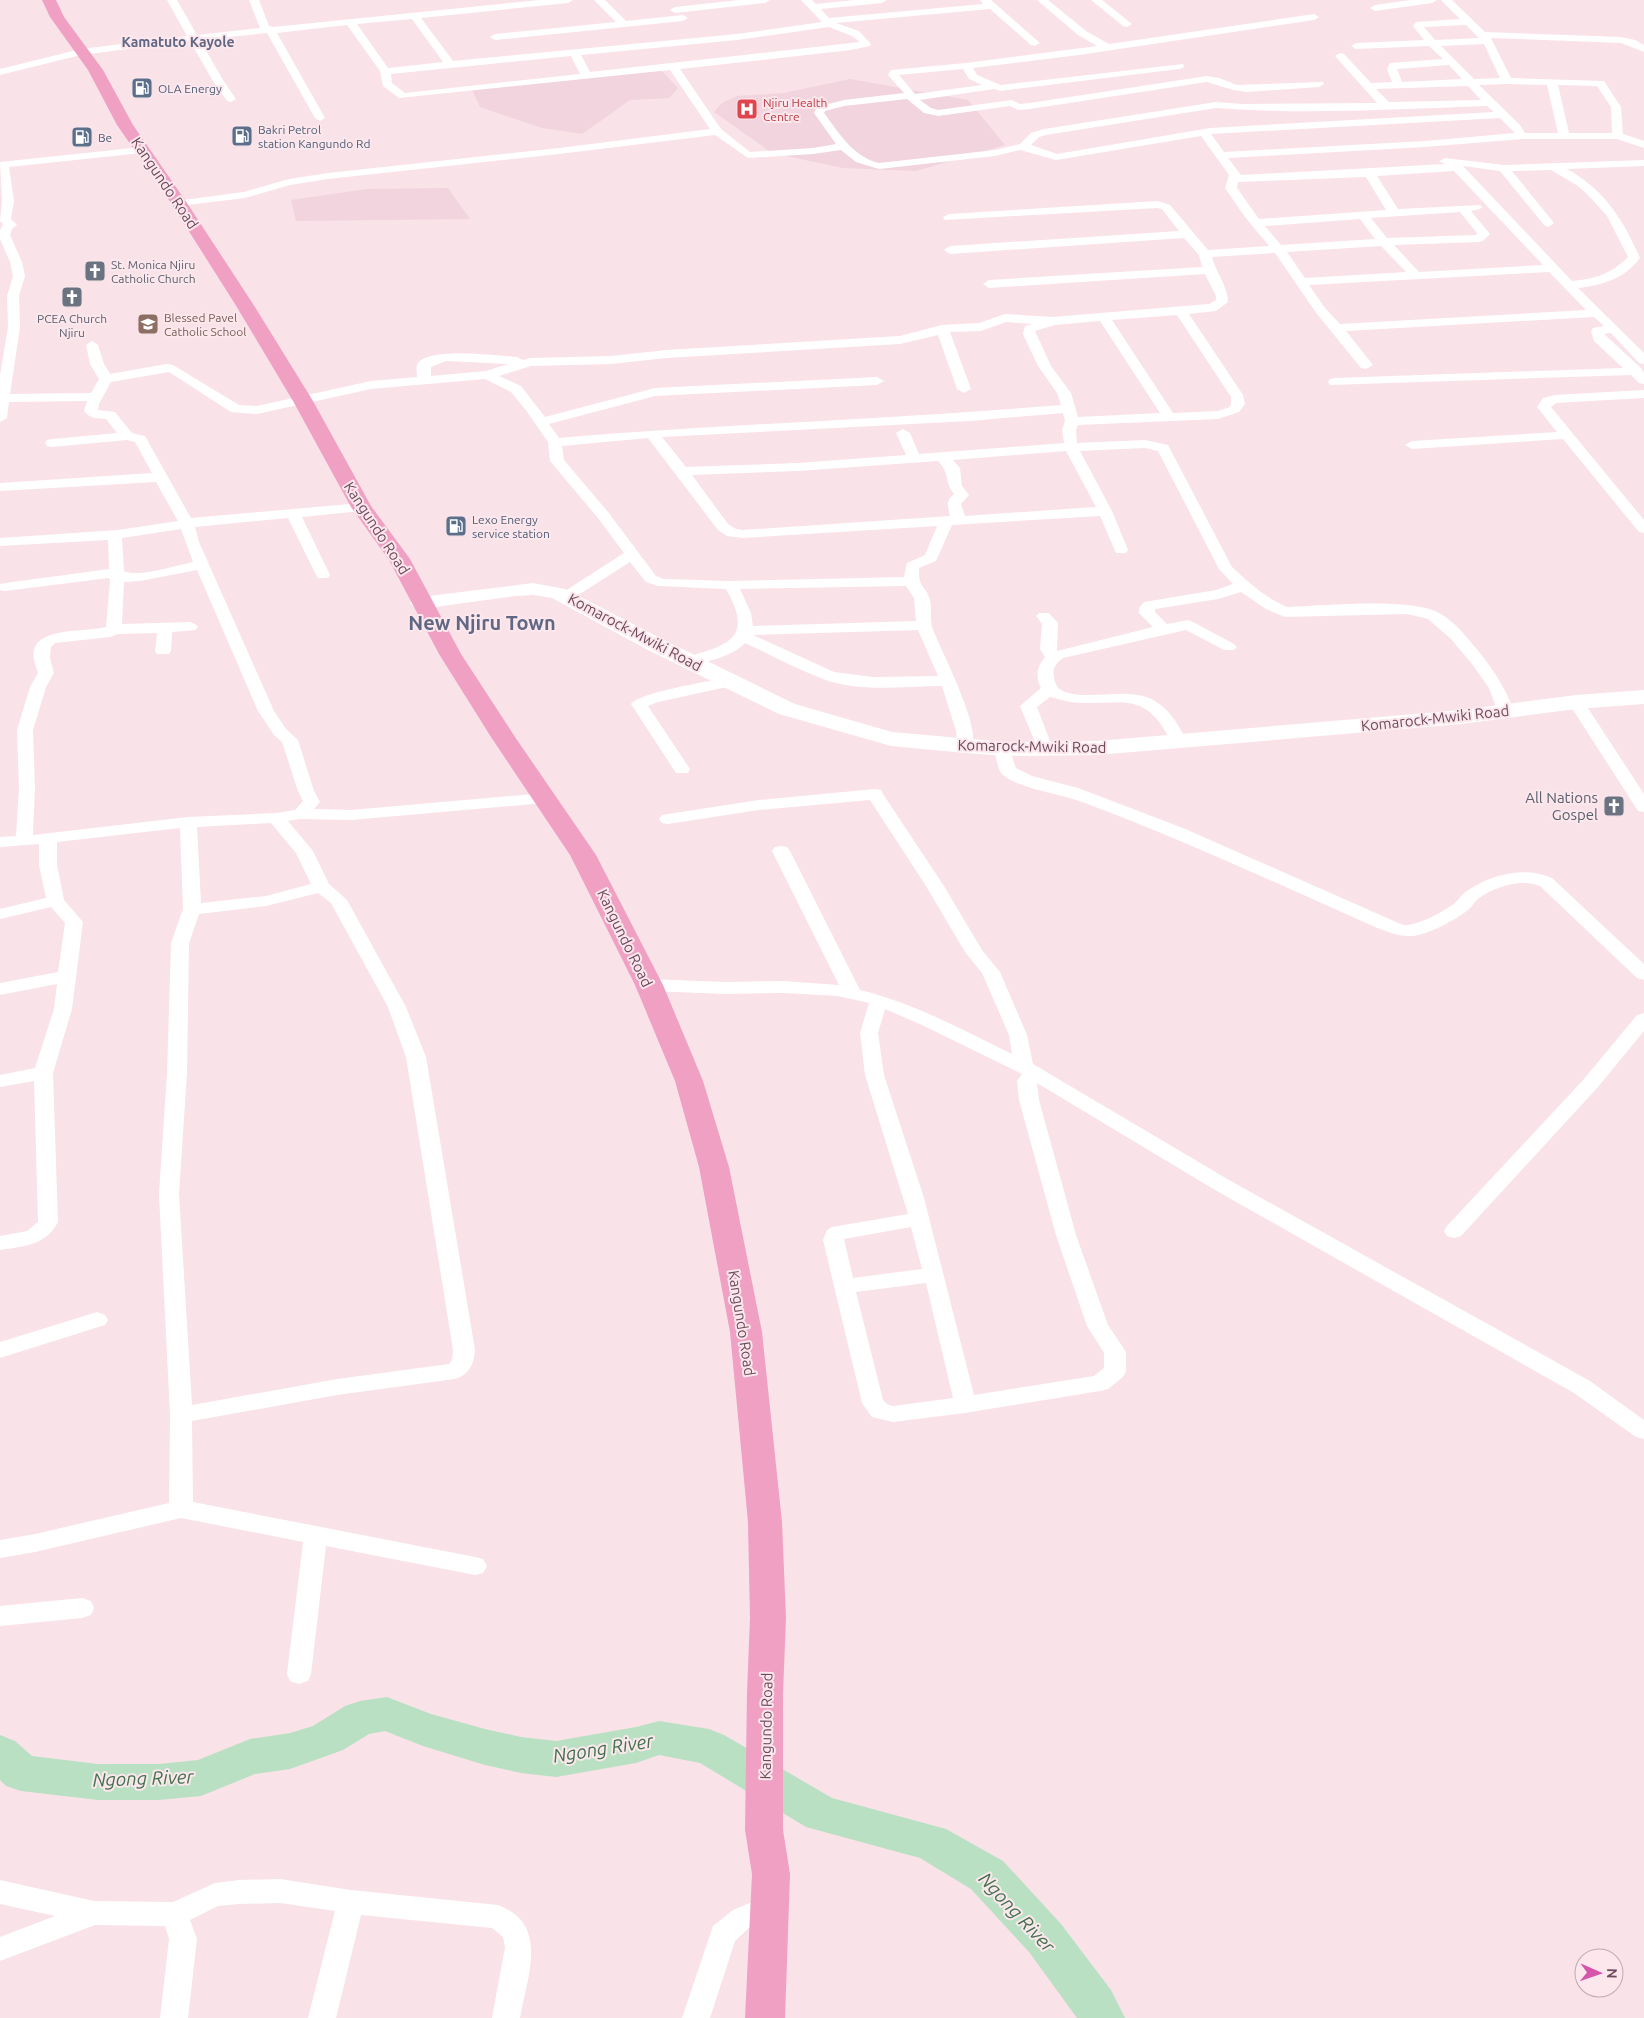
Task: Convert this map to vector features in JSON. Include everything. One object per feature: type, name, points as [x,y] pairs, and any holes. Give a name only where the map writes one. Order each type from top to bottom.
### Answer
[{"type":"highway","name":"Kangundo Road","points":[[49,0],[57,17],[95,70],[125,125],[179,203],[303,401],[361,507],[399,559],[450,654],[497,729],[583,855],[649,985],[689,1081],[714,1167],[746,1332],[765,1522],[768,1618],[765,1693],[764,1830],[771,1874],[764,2018]]},
{"type":"main road","name":"Komarock-Mwiki Road","points":[[421,603],[515,590],[549,590],[567,596],[730,682],[787,709],[839,726],[891,739],[965,746],[1005,749],[1096,748],[1506,712],[1576,702],[1644,697]]},
{"type":"street","points":[[172,0],[218,81],[232,99]]},
{"type":"street","points":[[268,0],[254,1],[268,30],[320,118]]},
{"type":"street","points":[[441,0],[450,12]]},
{"type":"street","points":[[0,72],[81,52],[193,37],[414,15],[450,12],[477,13],[543,6],[568,0]]},
{"type":"street","points":[[599,0],[624,24]]},
{"type":"street","points":[[667,0],[703,40]]},
{"type":"street","points":[[675,10],[766,0]]},
{"type":"street","points":[[350,22],[385,72],[387,84],[403,96],[857,47],[866,44],[863,38],[856,33],[824,17],[806,0]]},
{"type":"street","points":[[501,45],[575,54],[790,31],[824,17],[882,0]]},
{"type":"street","points":[[1042,0],[1082,33],[1108,47]]},
{"type":"street","points":[[1096,0],[1127,24]]},
{"type":"street","points":[[1374,8],[1432,0]]},
{"type":"street","points":[[1446,0],[1486,38],[1507,80]]},
{"type":"street","points":[[803,17],[824,17],[987,3],[1035,43]]},
{"type":"street","points":[[414,15],[451,66]]},
{"type":"street","points":[[1314,17],[966,66],[893,72],[893,75],[910,93],[910,97],[928,111],[938,112],[1012,103],[1018,106],[1030,106],[1207,79],[1219,80],[1228,86],[1242,88],[1319,84]]},
{"type":"street","points":[[385,72],[451,66],[501,45],[559,27],[624,24],[683,18]]},
{"type":"street","points":[[1469,22],[1420,24],[1418,26],[1490,103],[1516,127],[1522,136]]},
{"type":"street","points":[[1356,46],[1432,43],[1486,38],[1621,40],[1631,42],[1644,49]]},
{"type":"street","points":[[575,54],[586,76]]},
{"type":"street","points":[[1340,56],[1386,106]]},
{"type":"street","points":[[1399,86],[1392,69],[1394,66],[1452,62]]},
{"type":"street","points":[[672,66],[717,131],[748,155],[813,151],[844,146]]},
{"type":"street","points":[[966,66],[973,77],[994,86]]},
{"type":"street","points":[[1179,66],[1005,87],[994,86],[844,103],[821,109],[820,113],[844,146],[863,163],[879,166],[988,155],[1020,147],[1028,143],[1035,135],[1044,132],[1216,105],[1242,107],[1337,107],[1490,103]]},
{"type":"street","points":[[1368,86],[1507,80],[1600,82],[1616,107],[1618,136]]},
{"type":"street","points":[[1552,82],[1564,135]]},
{"type":"street","points":[[1300,85],[1294,88],[1318,101],[1337,107]]},
{"type":"street","points":[[1020,147],[1056,157],[1204,132],[1503,115]]},
{"type":"street","points":[[1399,120],[1445,161],[1457,168],[1552,268],[1644,360]]},
{"type":"street","points":[[1270,127],[1290,151]]},
{"type":"street","points":[[179,203],[245,195],[289,182],[328,176],[559,151],[717,131]]},
{"type":"street","points":[[1204,132],[1235,175],[1231,188],[1256,223],[1280,250],[1321,311],[1366,365]]},
{"type":"street","points":[[1221,155],[1564,135],[1618,136],[1644,146]]},
{"type":"street","points":[[0,418],[14,322],[13,296],[19,276],[16,262],[4,235],[7,227],[11,225],[5,220],[2,165],[142,150]]},
{"type":"street","points":[[1505,155],[1517,166]]},
{"type":"street","points":[[1445,161],[1504,168],[1552,165],[1643,165]]},
{"type":"street","points":[[1552,165],[1567,173],[1598,196],[1621,228],[1639,258],[1611,278],[1600,282],[1569,285]]},
{"type":"street","points":[[1235,179],[1457,168]]},
{"type":"street","points":[[1504,168],[1548,223]]},
{"type":"street","points":[[1370,173],[1394,213]]},
{"type":"street","points":[[424,381],[424,365],[434,359],[446,357],[530,362],[611,360],[666,354],[900,340],[942,330],[981,327],[1005,318],[1053,321],[1104,318],[1212,308],[1222,302],[1222,296],[1208,270],[1205,254],[1166,207],[1158,204],[950,218]]},
{"type":"street","points":[[1256,223],[1494,206]]},
{"type":"street","points":[[1205,254],[1384,242],[1480,238],[1484,234],[1463,208]]},
{"type":"street","points":[[1363,215],[1384,242],[1416,276]]},
{"type":"street","points":[[950,250],[1187,234]]},
{"type":"street","points":[[0,264],[16,262]]},
{"type":"street","points":[[1300,282],[1552,268]]},
{"type":"street","points":[[989,284],[1208,270]]},
{"type":"street","points":[[0,298],[13,296]]},
{"type":"street","points":[[555,442],[652,434],[970,417],[1069,415],[1169,417],[1225,415],[1235,411],[1239,404],[1237,397],[1182,312]]},
{"type":"street","points":[[1337,328],[1597,313]]},
{"type":"street","points":[[1104,318],[1169,417]]},
{"type":"street","points":[[1053,321],[1029,329],[1029,334],[1045,366],[1064,393],[1069,415],[1071,447],[1105,511],[1121,550]]},
{"type":"street","points":[[0,324],[14,322]]},
{"type":"street","points":[[1614,329],[1597,331],[1597,334],[1640,376]]},
{"type":"street","points":[[942,330],[964,389]]},
{"type":"street","points":[[92,345],[97,364],[106,379]]},
{"type":"street","points":[[106,379],[166,368],[179,372],[213,396],[236,409],[257,410],[303,401],[341,390],[371,385],[487,375],[530,362]]},
{"type":"street","points":[[487,375],[516,389],[555,442],[556,461],[603,515],[648,576],[655,581],[730,585],[911,581]]},
{"type":"street","points":[[1335,382],[1640,376]]},
{"type":"street","points":[[106,379],[91,411],[94,414],[110,415],[127,436]]},
{"type":"street","points":[[542,422],[655,392],[877,381]]},
{"type":"street","points":[[1644,394],[1548,401],[1544,407],[1644,529]]},
{"type":"street","points":[[3,398],[96,397]]},
{"type":"street","points":[[904,433],[914,458]]},
{"type":"street","points":[[652,434],[723,527],[732,533],[953,522],[1105,511]]},
{"type":"street","points":[[1412,445],[1567,435]]},
{"type":"street","points":[[52,443],[127,436],[140,439],[187,523],[201,564],[266,711],[280,732],[290,740],[294,748],[306,791],[312,802],[300,814]]},
{"type":"street","points":[[682,471],[798,466],[1071,447],[1145,444],[1163,448],[1226,569],[1243,586],[1271,606],[1285,612],[1407,609],[1423,612],[1436,618],[1464,645],[1484,669],[1493,683],[1506,712]]},
{"type":"street","points":[[941,456],[953,468],[955,486],[962,496],[955,500],[953,522],[938,538],[931,558],[912,566],[911,581],[922,598],[924,625],[959,710],[965,746]]},
{"type":"street","points":[[0,487],[161,477]]},
{"type":"street","points":[[0,542],[115,534],[164,529],[187,523],[294,515],[361,507]]},
{"type":"street","points":[[294,515],[323,575]]},
{"type":"street","points":[[114,629],[115,534]]},
{"type":"street","points":[[567,596],[632,554]]},
{"type":"street","points":[[5,587],[116,572],[127,578],[140,578],[201,564]]},
{"type":"street","points":[[690,661],[737,646],[745,634],[746,622],[738,595],[730,585]]},
{"type":"street","points":[[1164,629],[1147,613],[1149,604],[1218,594],[1243,586]]},
{"type":"street","points":[[1044,616],[1050,624],[1048,649],[1054,658]]},
{"type":"street","points":[[745,634],[924,625]]},
{"type":"street","points":[[1179,741],[1167,719],[1140,699],[1063,698],[1050,688],[1045,677],[1046,668],[1054,658],[1164,629],[1188,625],[1229,647]]},
{"type":"street","points":[[24,841],[26,788],[25,730],[38,687],[46,673],[41,655],[45,642],[51,639],[110,632],[114,629],[190,627]]},
{"type":"street","points":[[163,651],[165,628]]},
{"type":"street","points":[[745,634],[829,676],[856,680],[947,681]]},
{"type":"street","points":[[682,769],[639,704],[653,698],[730,682]]},
{"type":"street","points":[[1045,749],[1028,706],[1050,688]]},
{"type":"street","points":[[1576,702],[1643,805]]},
{"type":"street","points":[[1005,749],[1003,754],[1008,771],[1026,780],[1072,792],[1177,832],[1381,924],[1401,930],[1412,930],[1427,926],[1462,906],[1472,895],[1492,884],[1510,879],[1535,877],[1546,882],[1644,974]]},
{"type":"street","points":[[668,818],[759,805],[875,794],[935,886],[974,952],[991,972],[1018,1035],[1029,1070],[1027,1081],[1029,1100],[1066,1235],[1098,1326],[1115,1352],[1115,1371],[1100,1383],[966,1405],[893,1414],[880,1412],[873,1403],[833,1240],[834,1235],[839,1232],[919,1219]]},
{"type":"street","points":[[0,842],[24,841],[188,822],[276,818],[300,814],[351,815],[545,798]]},
{"type":"street","points":[[181,1415],[337,1386],[456,1371],[463,1362],[464,1350],[416,1057],[397,1007],[348,916],[338,900],[321,887],[304,851],[276,818]]},
{"type":"street","points":[[181,1509],[181,1415],[169,1194],[176,1073],[180,942],[192,909],[188,822]]},
{"type":"street","points":[[0,1243],[36,1236],[45,1230],[48,1222],[43,1073],[63,1009],[74,922],[55,901],[48,865],[48,838]]},
{"type":"street","points":[[781,851],[854,994]]},
{"type":"street","points":[[192,909],[266,901],[321,887]]},
{"type":"street","points":[[0,914],[55,901]]},
{"type":"street","points":[[0,988],[67,976]]},
{"type":"street","points":[[649,985],[725,988],[782,986],[838,990],[879,1000],[929,1021],[1029,1070],[1222,1185],[1582,1387],[1644,1432]]},
{"type":"street","points":[[879,1000],[869,1031],[875,1076],[914,1196],[933,1275],[953,1344],[966,1405]]},
{"type":"street","points":[[1454,1231],[1591,1083],[1644,1019]]},
{"type":"street","points":[[0,1081],[43,1073]]},
{"type":"street","points":[[844,1286],[933,1275]]},
{"type":"street","points":[[0,1350],[97,1320]]},
{"type":"street","points":[[0,1549],[35,1543],[181,1509],[475,1566]]},
{"type":"street","points":[[299,1674],[316,1535]]},
{"type":"street","points":[[0,1616],[82,1608]]},
{"type":"street","points":[[0,1892],[94,1913],[175,1914],[215,1895],[239,1892],[280,1891],[352,1902],[498,1917],[515,1931],[520,1947],[506,2018]]},
{"type":"street","points":[[322,2018],[352,1902]]},
{"type":"street","points":[[696,2018],[723,1934],[742,1918],[769,1907]]},
{"type":"street","points":[[0,1949],[94,1913]]},
{"type":"street","points":[[174,2018],[183,1939],[175,1914]]},
{"type":"shaded area","points":[[660,69],[678,88],[669,98],[630,100],[582,134],[542,128],[480,107],[472,90]]},
{"type":"shaded area","points":[[850,79],[968,100],[1005,145],[916,171],[843,168],[772,153],[714,112],[722,103],[737,96],[784,93]]},
{"type":"shaded area","points":[[448,188],[470,219],[296,221],[291,200],[367,189]]},
{"type":"waterway","name":"Ngong River","points":[[0,1753],[21,1773],[98,1782],[159,1782],[201,1778],[250,1757],[290,1751],[328,1738],[360,1718],[387,1714],[423,1729],[485,1747],[521,1755],[556,1759],[636,1745],[659,1738],[709,1747],[821,1814],[931,1842],[987,1875],[1045,1938],[1095,2005],[1102,2018]]},
{"type":"place","name":"OLA Energy","points":[[142,88]]},
{"type":"place","name":"Njiru Health Centre","points":[[747,109]]},
{"type":"place","name":"Bakri Petrol station Kangundo Rd","points":[[242,136]]},
{"type":"place","name":"Be","points":[[82,137]]},
{"type":"place","name":"St. Monica Njiru Catholic Church","points":[[95,271]]},
{"type":"place","name":"PCEA Church Njiru","points":[[72,297]]},
{"type":"place","name":"Blessed Pavel Catholic School","points":[[148,324]]},
{"type":"place","name":"Lexo Energy service station","points":[[456,526]]},
{"type":"place","name":"All Nations Gospel","points":[[1614,806]]},
{"type":"district","name":"Kamatuto Kayole","points":[[178,42]]},
{"type":"district","name":"New Njiru Town","points":[[482,622]]}]
